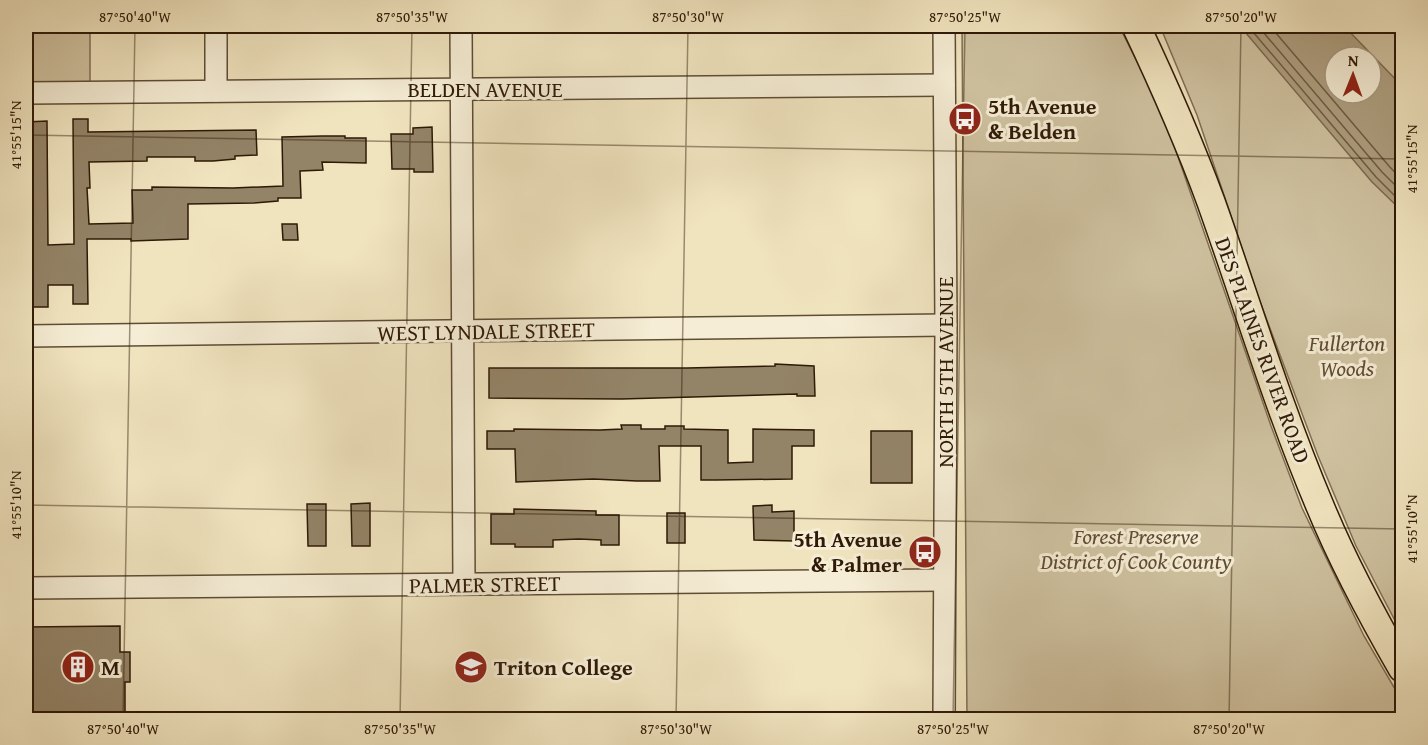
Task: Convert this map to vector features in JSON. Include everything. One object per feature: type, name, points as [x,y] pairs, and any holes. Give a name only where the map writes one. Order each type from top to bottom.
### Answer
[{"type":"main road","name":"DES PLAINES RIVER ROAD","points":[[1136,26],[1168,95],[1210,200],[1277,395],[1320,508],[1380,630],[1402,668]]},
{"type":"street","points":[[216,26],[216,91]]},
{"type":"street","points":[[461,26],[464,584]]},
{"type":"street","name":"NORTH 5TH AVENUE","points":[[944,26],[946,325],[944,720]]},
{"type":"street","name":"BELDEN AVENUE","points":[[26,93],[944,85]]},
{"type":"street","name":"WEST LYNDALE STREET","points":[[26,336],[946,325]]},
{"type":"street","name":"PALMER STREET","points":[[26,588],[944,580]]},
{"type":"green space","points":[[26,26],[90,26],[90,84],[26,84]]},
{"type":"green space","name":"Forest Preserve District of Cook County","points":[[962,26],[1119,26],[1149,85],[1175,148],[1271,426],[1302,508],[1364,636],[1402,701],[1402,719],[967,719]]},
{"type":"green space","name":"Fullerton Woods","points":[[1160,26],[1402,26],[1402,634],[1356,546],[1318,456],[1259,299],[1197,115]]},
{"type":"water","points":[[1240,26],[1344,26],[1362,45],[1323,45],[1323,105],[1383,105],[1383,66],[1402,86],[1402,211],[1372,182]]},
{"type":"building","points":[[73,119],[88,119],[88,132],[256,130],[257,155],[235,156],[235,159],[213,161],[195,161],[195,157],[147,157],[147,161],[89,162],[90,188],[87,188],[89,224],[133,223],[132,190],[152,190],[152,187],[283,186],[282,137],[366,138],[366,163],[322,162],[323,170],[300,171],[301,198],[278,198],[278,201],[254,203],[188,204],[188,239],[131,241],[131,239],[87,239],[88,304],[73,304],[73,285],[48,285],[48,307],[26,307],[26,122],[47,121],[48,245],[74,244]]},
{"type":"building","points":[[432,127],[433,172],[392,169],[391,134],[413,134],[413,128]]},
{"type":"building","points":[[282,224],[297,224],[298,240],[283,240]]},
{"type":"building","points":[[775,364],[814,366],[815,396],[797,396],[797,394],[622,399],[489,398],[489,368],[687,368],[775,366]]},
{"type":"building","points":[[621,425],[641,425],[641,429],[684,426],[684,429],[728,430],[728,463],[753,462],[753,429],[814,430],[814,446],[792,446],[792,479],[701,480],[701,446],[659,446],[660,481],[593,479],[516,482],[515,449],[487,449],[487,431],[622,429]]},
{"type":"building","points":[[871,431],[912,431],[912,483],[871,483]]},
{"type":"building","points":[[370,503],[370,546],[352,546],[351,504]]},
{"type":"building","points":[[307,504],[326,504],[326,546],[308,546]]},
{"type":"building","points":[[772,505],[772,512],[794,511],[794,541],[754,540],[753,506]]},
{"type":"building","points":[[514,509],[596,511],[596,515],[619,515],[619,545],[601,545],[601,540],[579,539],[553,540],[553,547],[515,547],[515,544],[491,544],[491,514],[514,514]]},
{"type":"building","points":[[667,513],[685,513],[685,543],[667,543]]},
{"type":"building","name":"M","points":[[120,626],[120,652],[130,652],[130,682],[125,682],[125,720],[26,720],[26,627]]},
{"type":"place","name":"5th Avenue & Belden","points":[[965,119]]},
{"type":"place","name":"5th Avenue & Palmer","points":[[925,552]]},
{"type":"place","name":"M","points":[[78,667]]},
{"type":"place","name":"Triton College","points":[[471,667]]}]
